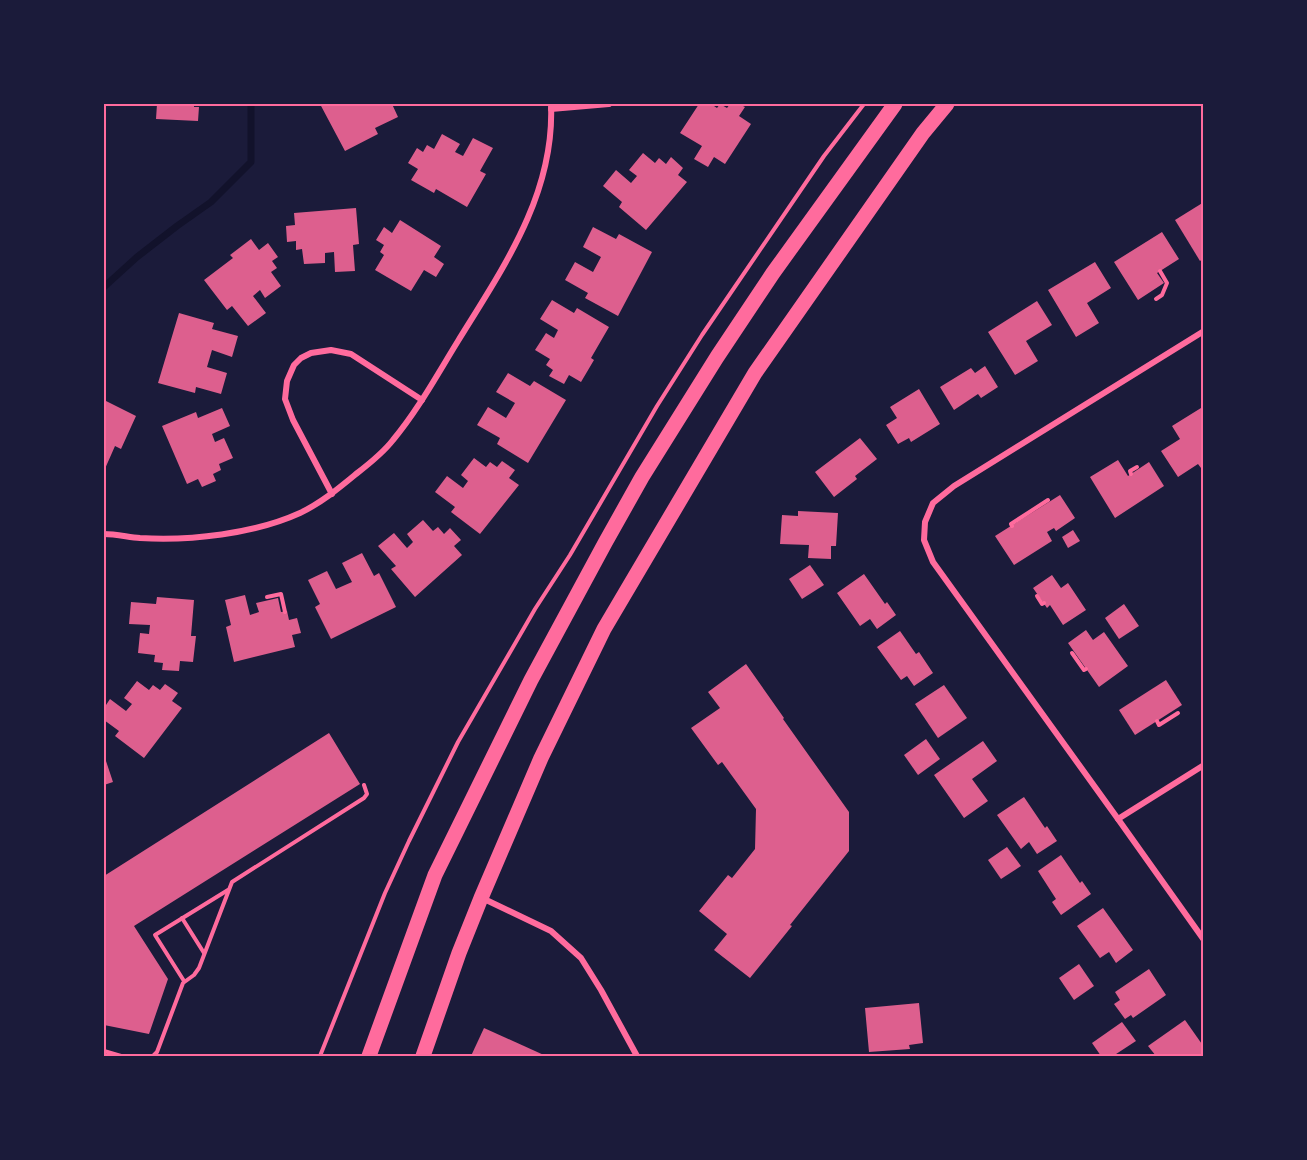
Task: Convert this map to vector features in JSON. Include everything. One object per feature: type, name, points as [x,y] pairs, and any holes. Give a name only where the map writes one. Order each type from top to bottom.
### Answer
[{"type":"main road","points":[[369,1056],[435,875],[531,680],[605,543],[642,477],[717,357],[773,273],[895,104]]},
{"type":"main road","points":[[423,1056],[459,952],[481,898],[541,758],[610,619],[755,373],[923,133],[947,104]]},
{"type":"street","points":[[104,534],[140,538],[205,537],[267,525],[301,513],[332,494],[371,462],[393,441],[422,400],[521,235],[539,188],[544,167],[550,132],[551,106],[609,104]]},
{"type":"street","points":[[1203,331],[954,486],[933,504],[925,522],[924,540],[933,562],[1203,940]]},
{"type":"street","points":[[332,494],[293,420],[285,399],[287,381],[294,365],[311,353],[331,350],[351,354],[422,400]]},
{"type":"street","points":[[1118,819],[1203,765]]},
{"type":"street","points":[[481,898],[551,932],[581,958],[637,1056]]},
{"type":"path","points":[[1155,299],[1162,296],[1167,283],[1160,271]]},
{"type":"path","points":[[1131,474],[1130,471],[1137,467]]},
{"type":"path","points":[[1012,526],[1011,524],[1048,500]]},
{"type":"path","points":[[267,597],[281,594],[285,612]]},
{"type":"path","points":[[1037,596],[1042,604],[1044,603]]},
{"type":"path","points":[[1072,653],[1084,670],[1086,669]]},
{"type":"path","points":[[1157,721],[1159,725],[1178,713]]},
{"type":"path","points":[[153,1056],[157,1052],[184,981],[196,972],[205,954],[232,882],[364,798],[367,794],[364,785]]},
{"type":"path","points":[[320,1056],[385,893],[409,841]]},
{"type":"path","points":[[184,981],[154,935],[229,890]]},
{"type":"path","points":[[182,918],[205,954]]},
{"type":"path","points":[[104,1051],[121,1056]]},
{"type":"building","points":[[157,104],[194,104],[194,107],[199,107],[198,121],[156,119]]},
{"type":"building","points":[[320,104],[368,104],[369,106],[392,104],[398,117],[375,128],[378,134],[345,151]]},
{"type":"building","points":[[699,104],[711,104],[717,108],[720,104],[727,108],[730,104],[745,107],[739,116],[751,124],[725,164],[714,157],[708,167],[694,159],[702,146],[680,133]]},
{"type":"building","points":[[442,134],[460,144],[455,152],[463,156],[473,138],[493,148],[480,171],[486,174],[467,207],[436,189],[434,193],[411,180],[418,169],[408,163],[417,148],[423,152],[427,145],[434,149]]},
{"type":"building","points":[[643,153],[655,163],[659,158],[666,164],[671,157],[683,168],[678,175],[687,182],[646,230],[619,207],[622,202],[603,186],[616,170],[631,183],[637,176],[629,170]]},
{"type":"building","points":[[1204,202],[1204,258],[1200,261],[1175,220]]},
{"type":"building","points":[[356,208],[359,244],[353,245],[355,271],[335,272],[334,252],[325,253],[325,263],[304,264],[302,249],[296,250],[296,241],[287,242],[286,226],[295,225],[294,213]]},
{"type":"building","points":[[400,220],[441,246],[434,257],[444,264],[436,277],[424,270],[411,291],[375,270],[384,255],[380,252],[384,245],[376,240],[384,227],[392,233]]},
{"type":"building","points":[[593,227],[616,239],[619,234],[652,252],[618,316],[585,298],[588,293],[565,280],[575,262],[593,272],[601,257],[583,247]]},
{"type":"building","points":[[1162,232],[1179,259],[1157,273],[1164,283],[1138,300],[1114,262]]},
{"type":"building","points":[[251,239],[259,250],[268,243],[278,257],[272,261],[277,268],[271,272],[281,286],[265,298],[260,290],[253,296],[266,313],[248,326],[232,306],[227,310],[204,280],[233,258],[230,255]]},
{"type":"building","points":[[1095,262],[1111,288],[1087,303],[1099,323],[1076,337],[1048,290]]},
{"type":"building","points":[[552,300],[574,313],[577,308],[609,327],[591,358],[594,360],[581,382],[569,375],[564,384],[549,376],[553,370],[546,365],[550,359],[535,350],[546,333],[554,338],[558,330],[540,319]]},
{"type":"building","points":[[1037,301],[1052,325],[1026,341],[1038,361],[1015,375],[988,332]]},
{"type":"building","points":[[179,313],[214,323],[212,329],[238,336],[232,357],[212,350],[207,367],[227,373],[221,394],[196,387],[195,393],[158,383]]},
{"type":"building","points":[[985,366],[998,387],[981,398],[978,394],[954,410],[940,387],[971,368],[975,373]]},
{"type":"building","points":[[508,373],[530,386],[534,381],[566,400],[528,463],[497,444],[500,438],[477,425],[488,407],[506,418],[515,403],[496,392]]},
{"type":"building","points":[[919,389],[940,424],[911,442],[909,438],[898,444],[886,425],[897,418],[890,407]]},
{"type":"building","points":[[104,400],[136,416],[121,449],[115,446],[104,471]]},
{"type":"building","points":[[222,408],[230,426],[212,434],[215,442],[224,438],[233,458],[219,464],[221,470],[213,474],[216,481],[202,487],[198,479],[187,484],[162,426],[196,412],[198,418]]},
{"type":"building","points":[[1201,408],[1204,411],[1204,472],[1198,464],[1178,477],[1161,451],[1180,439],[1172,426]]},
{"type":"building","points":[[860,438],[877,459],[855,476],[857,479],[834,497],[815,472]]},
{"type":"building","points":[[474,458],[486,467],[490,462],[497,467],[502,461],[515,470],[509,478],[519,485],[480,534],[451,512],[455,507],[435,492],[447,476],[463,488],[468,481],[461,475]]},
{"type":"building","points":[[1118,460],[1128,476],[1149,462],[1164,486],[1115,518],[1090,477]]},
{"type":"building","points":[[1060,495],[1075,518],[1056,531],[1054,528],[1047,532],[1052,541],[1014,565],[995,536]]},
{"type":"building","points":[[798,511],[838,513],[836,546],[831,546],[831,559],[808,558],[809,545],[780,544],[782,515],[798,516]]},
{"type":"building","points":[[423,520],[433,531],[438,527],[444,534],[450,528],[461,540],[454,546],[462,555],[415,597],[391,569],[396,566],[378,546],[394,533],[407,548],[413,542],[407,534]]},
{"type":"building","points":[[1073,530],[1080,541],[1068,548],[1062,537]]},
{"type":"building","points":[[362,553],[374,576],[379,573],[396,607],[331,639],[315,607],[320,604],[308,580],[327,571],[336,589],[352,582],[342,563]]},
{"type":"building","points":[[810,565],[824,585],[802,599],[789,579]]},
{"type":"building","points":[[864,574],[885,604],[887,602],[896,615],[877,629],[870,619],[860,626],[837,593]]},
{"type":"building","points":[[1052,575],[1061,588],[1068,583],[1086,610],[1063,625],[1050,605],[1047,608],[1033,588]]},
{"type":"building","points":[[245,595],[250,615],[259,612],[256,603],[278,598],[281,612],[287,611],[289,620],[297,618],[301,633],[292,635],[295,647],[234,662],[226,627],[231,625],[225,600]]},
{"type":"building","points":[[157,597],[194,600],[191,636],[196,636],[193,662],[180,661],[179,671],[162,670],[163,663],[154,662],[155,655],[138,653],[140,633],[149,634],[150,625],[129,624],[131,602],[156,604]]},
{"type":"building","points":[[1124,604],[1139,626],[1119,639],[1105,618]]},
{"type":"building","points":[[1086,630],[1093,640],[1104,632],[1128,666],[1099,687],[1068,643]]},
{"type":"building","points":[[900,631],[916,654],[919,652],[933,673],[914,686],[907,676],[901,680],[877,647]]},
{"type":"building","points":[[746,664],[849,812],[849,851],[750,978],[714,950],[727,934],[699,911],[728,875],[732,878],[755,849],[756,809],[722,762],[718,765],[691,728],[720,708],[708,692]]},
{"type":"building","points":[[1166,680],[1182,705],[1135,735],[1119,710]]},
{"type":"building","points":[[137,681],[149,690],[153,685],[160,690],[165,684],[178,693],[172,701],[182,708],[144,758],[115,736],[119,731],[104,720],[104,708],[110,699],[126,711],[132,704],[124,698]]},
{"type":"building","points":[[944,685],[967,718],[938,738],[915,704]]},
{"type":"building","points":[[329,733],[360,784],[134,926],[168,979],[149,1034],[104,1025],[104,876]]},
{"type":"building","points":[[926,739],[940,759],[918,775],[904,755]]},
{"type":"building","points":[[983,741],[997,761],[972,779],[988,801],[964,818],[934,775]]},
{"type":"building","points":[[104,755],[113,782],[104,785]]},
{"type":"building","points":[[1024,797],[1045,828],[1047,826],[1057,841],[1037,854],[1029,842],[1021,849],[997,815]]},
{"type":"building","points":[[1007,847],[1021,866],[1001,879],[988,860]]},
{"type":"building","points":[[1061,855],[1080,883],[1082,881],[1091,894],[1061,915],[1052,902],[1056,899],[1038,871]]},
{"type":"building","points":[[1103,908],[1133,950],[1116,963],[1109,952],[1100,958],[1077,926]]},
{"type":"building","points":[[1079,964],[1094,986],[1074,1000],[1059,978]]},
{"type":"building","points":[[1149,969],[1166,995],[1133,1018],[1131,1015],[1125,1019],[1114,1004],[1120,1000],[1115,992]]},
{"type":"building","points":[[919,1003],[923,1043],[909,1045],[910,1049],[869,1052],[865,1008]]},
{"type":"building","points":[[1185,1020],[1204,1047],[1204,1056],[1156,1056],[1148,1046]]},
{"type":"building","points":[[1122,1022],[1136,1041],[1113,1056],[1101,1056],[1092,1043]]},
{"type":"building","points":[[484,1028],[546,1056],[471,1056]]},
{"type":"waterway","points":[[104,287],[137,257],[211,202],[251,162],[251,104]]}]
